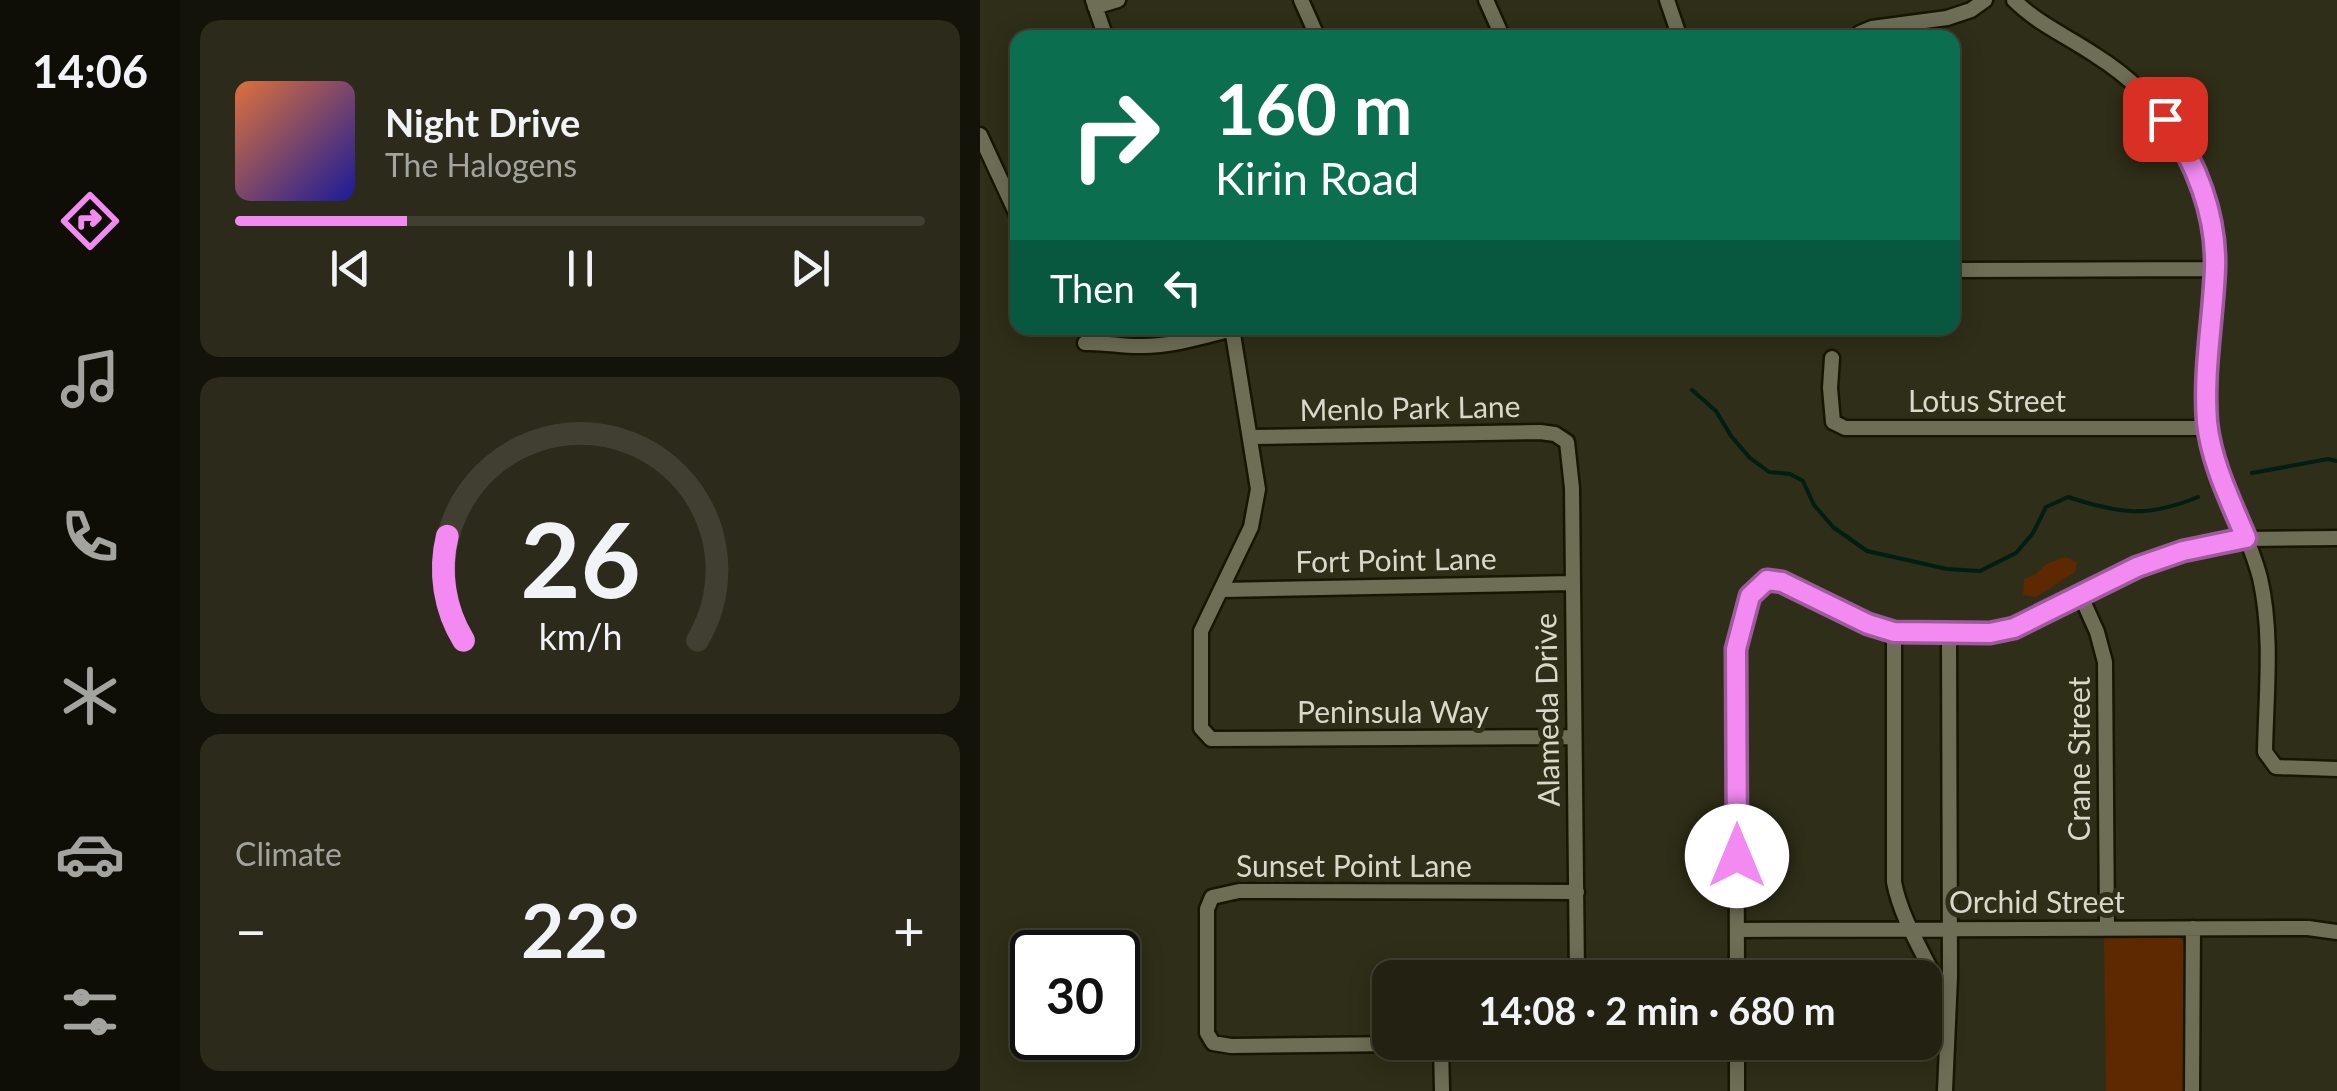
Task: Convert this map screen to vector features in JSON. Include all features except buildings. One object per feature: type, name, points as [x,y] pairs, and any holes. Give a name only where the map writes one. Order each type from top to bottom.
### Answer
[{"type":"street","points":[[1103,30],[1094,4],[1118,0]]},
{"type":"street","points":[[1301,0],[1314,30]]},
{"type":"street","points":[[1486,0],[1499,30]]},
{"type":"street","points":[[1667,0],[1677,30]]},
{"type":"street","points":[[1867,30],[1961,14],[1986,0]]},
{"type":"street","points":[[2014,0],[2030,16],[2132,82],[2165,119],[2189,157],[2212,229],[2215,269],[2205,388],[2208,428],[2217,466],[2260,580],[2267,618],[2265,752],[2276,767],[2337,769]]},
{"type":"street","points":[[980,135],[1010,200]]},
{"type":"street","points":[[1960,270],[2215,269]]},
{"type":"street","points":[[1086,344],[1141,346],[1206,335]]},
{"type":"street","points":[[1222,590],[1256,512],[1258,489],[1234,335]]},
{"type":"street","name":"Lotus Street","points":[[1832,358],[1833,422],[1845,428],[2208,428]]},
{"type":"street","name":"Menlo Park Lane","points":[[1250,436],[1540,432],[1567,442]]},
{"type":"street","name":"Alameda Drive","points":[[1567,442],[1572,488],[1577,960]]},
{"type":"street","points":[[1737,960],[1736,649],[1750,596],[1767,580],[1782,582],[1868,624],[1894,632],[1990,633],[2014,628],[2137,567],[2183,551],[2246,538],[2337,538]]},
{"type":"street","name":"Fort Point Lane","points":[[1222,590],[1572,583]]},
{"type":"street","name":"Peninsula Way","points":[[1222,590],[1205,618],[1200,646],[1201,728],[1212,738],[1574,738]]},
{"type":"street","name":"Crane Street","points":[[2080,594],[2098,632],[2105,662],[2107,929]]},
{"type":"street","points":[[1894,632],[1894,882],[1910,929],[1931,965],[1948,1008]]},
{"type":"street","points":[[1945,1091],[1950,929],[1949,634]]},
{"type":"street","name":"Sunset Point Lane","points":[[1372,1045],[1231,1046],[1212,1042],[1206,1032],[1206,976],[1208,909],[1212,896],[1577,892]]},
{"type":"street","points":[[2192,1091],[2193,928]]},
{"type":"street","name":"Orchid Street","points":[[1737,930],[2308,928],[2337,932]]},
{"type":"street","points":[[1441,1060],[1442,1091]]},
{"type":"street","points":[[1736,1091],[1737,1060]]},
{"type":"shaded area","points":[[2065,557],[2077,562],[2075,572],[2036,597],[2023,595],[2024,579]]},
{"type":"shaded area","points":[[2104,936],[2180,936],[2184,943],[2185,1091],[2106,1091]]},
{"type":"waterway","points":[[1692,390],[1716,411],[1750,458],[1769,472],[1790,474],[1803,481],[1814,505],[1833,527],[1867,551],[1947,569],[1980,571],[2016,553],[2033,533],[2046,507],[2068,497],[2133,511],[2163,508],[2198,497]]},
{"type":"waterway","points":[[2252,473],[2328,459],[2337,461]]},
{"type":"route","points":[[1737,856],[1736,649],[1750,596],[1767,580],[1782,582],[1868,624],[1894,632],[1990,633],[2014,628],[2137,567],[2183,551],[2246,538],[2212,452],[2208,428],[2205,388],[2215,269],[2212,229],[2189,157],[2165,119]]}]
